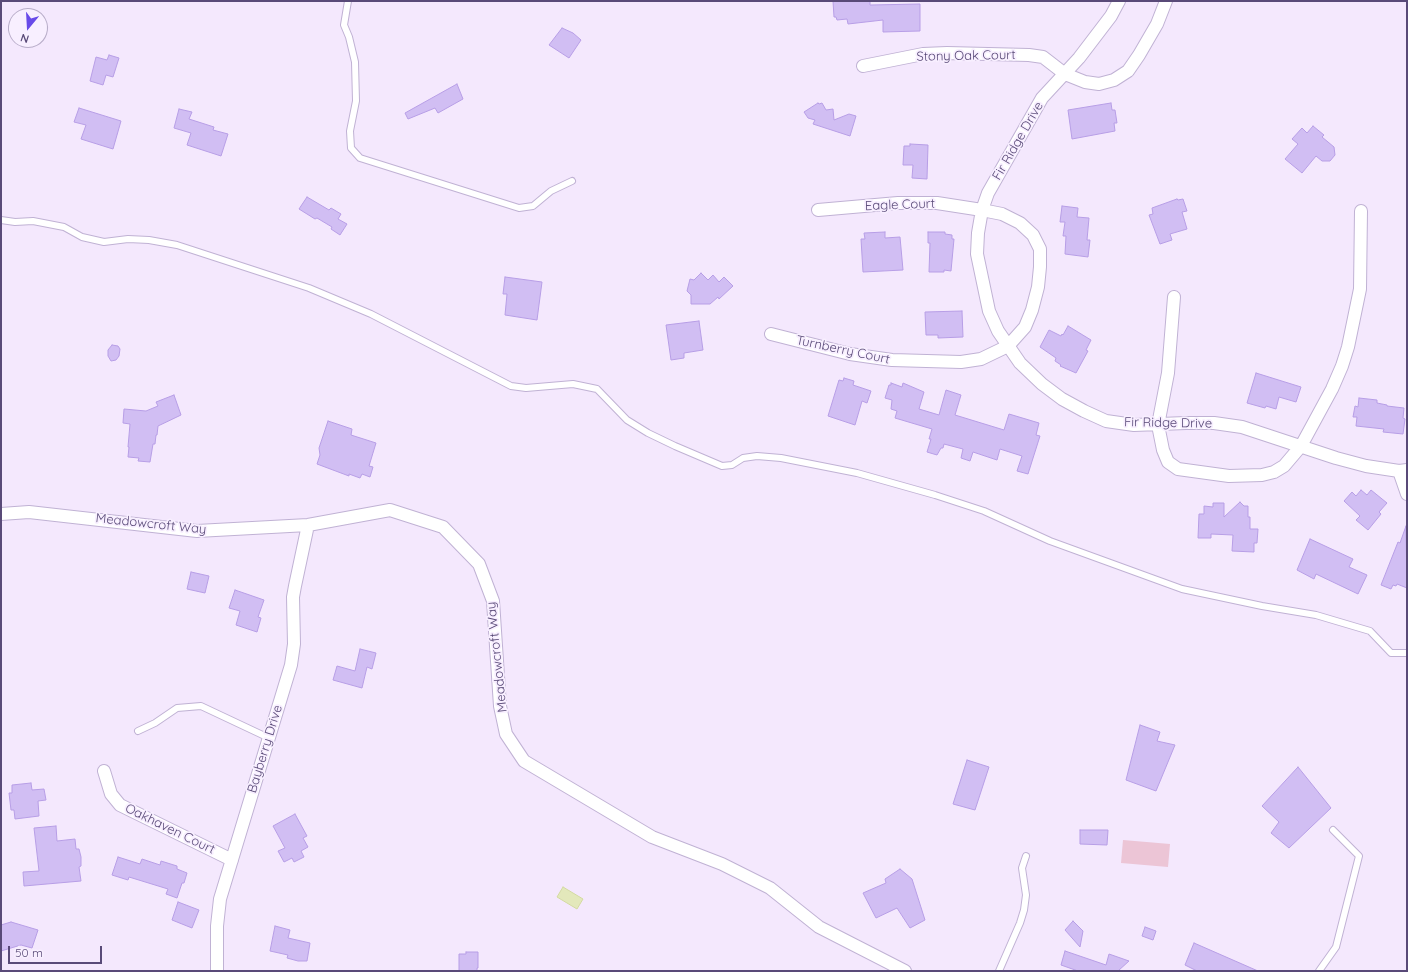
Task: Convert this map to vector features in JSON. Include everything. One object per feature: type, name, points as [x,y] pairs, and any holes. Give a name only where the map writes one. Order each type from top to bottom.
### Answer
[{"type":"street","name":"Fir Ridge Drive","points":[[1119,1],[1111,16],[1080,58],[1042,98],[988,193],[982,210],[978,232],[977,254],[989,311],[998,331],[1020,363],[1042,384],[1062,399],[1106,421],[1134,425],[1207,423],[1242,427],[1336,458],[1366,466],[1403,470]]},
{"type":"street","name":"Stony Oak Court","points":[[863,66],[923,54],[947,53],[1029,55],[1043,57],[1065,74],[1085,82],[1099,84],[1114,80],[1128,71],[1157,24],[1166,1]]},
{"type":"street","name":"Eagle Court","points":[[818,210],[898,203],[937,203],[1002,214],[1020,223],[1033,235],[1040,249],[1040,267],[1038,287],[1032,310],[1025,327],[1008,346]]},
{"type":"street","points":[[1174,297],[1168,373],[1158,425],[1163,450],[1168,462],[1178,468],[1191,471],[1229,476],[1262,475],[1274,472],[1284,466],[1301,446],[1332,389],[1342,366],[1348,347],[1360,289],[1361,211]]},
{"type":"street","name":"Turnberry Court","points":[[772,334],[850,354],[892,360],[961,362],[981,359],[1008,346]]},
{"type":"street","points":[[1403,470],[1407,494]]},
{"type":"street","name":"Meadowcroft Way","points":[[1,514],[29,512],[197,531],[308,525],[390,510],[442,527],[479,564],[493,601],[500,706],[506,734],[524,762],[652,837],[722,864],[770,888],[819,927],[905,971]]},
{"type":"street","name":"Bayberry Drive","points":[[217,971],[217,926],[220,899],[291,665],[294,644],[293,597],[308,525]]},
{"type":"street","name":"Oakhaven Court","points":[[104,771],[111,794],[120,806],[232,860]]},
{"type":"lane","points":[[348,1],[344,25],[349,37],[354,62],[356,102],[350,131],[351,148],[360,158],[519,208],[533,206],[551,191],[572,181]]},
{"type":"lane","points":[[1,220],[15,222],[33,221],[64,227],[82,237],[104,242],[128,239],[149,240],[177,245],[309,288],[371,314],[511,386],[526,388],[573,384],[597,389],[627,420],[648,433],[722,466],[732,464],[743,458],[757,456],[781,458],[857,473],[935,495],[984,512],[1050,541],[1182,589],[1262,606],[1316,615],[1370,631],[1391,652],[1407,652]]},
{"type":"lane","points":[[138,731],[155,723],[177,708],[201,706],[269,738]]},
{"type":"lane","points":[[1319,971],[1336,947],[1359,856],[1333,830]]},
{"type":"lane","points":[[999,971],[1020,923],[1024,910],[1026,895],[1022,868],[1026,856]]},
{"type":"shaded area","points":[[1123,840],[1170,844],[1168,867],[1121,863]]},
{"type":"shaded area","points":[[563,887],[583,899],[577,909],[557,897]]},
{"type":"building","points":[[833,1],[870,1],[870,5],[920,4],[920,31],[883,32],[883,20],[848,24],[847,19],[837,20],[836,17],[834,17]]},
{"type":"building","points":[[562,28],[573,33],[581,40],[569,58],[549,45]]},
{"type":"building","points":[[109,55],[119,58],[113,77],[106,75],[103,85],[90,81],[96,57],[107,60]]},
{"type":"building","points":[[457,84],[463,99],[438,113],[435,108],[408,119],[405,113]]},
{"type":"building","points":[[818,103],[822,103],[826,110],[833,109],[834,120],[849,114],[856,116],[850,136],[813,124],[815,120],[808,118],[804,112]]},
{"type":"building","points":[[1111,103],[1112,110],[1115,110],[1117,123],[1114,123],[1115,131],[1072,139],[1068,110]]},
{"type":"building","points":[[79,108],[121,121],[113,149],[81,139],[86,125],[74,122]]},
{"type":"building","points":[[179,109],[192,112],[189,119],[214,127],[213,130],[228,134],[221,156],[187,145],[191,133],[174,128]]},
{"type":"building","points":[[1313,126],[1324,135],[1322,137],[1334,147],[1335,155],[1330,161],[1322,161],[1316,156],[1302,173],[1285,159],[1298,144],[1292,139],[1302,128],[1307,133]]},
{"type":"building","points":[[910,144],[928,145],[927,179],[912,178],[913,165],[903,165],[904,146],[910,146]]},
{"type":"building","points":[[307,197],[329,210],[331,208],[341,214],[338,219],[347,224],[340,235],[331,229],[332,227],[299,209]]},
{"type":"building","points":[[1177,199],[1183,199],[1187,211],[1182,212],[1187,229],[1170,234],[1172,240],[1160,244],[1149,215],[1153,214],[1152,208]]},
{"type":"building","points":[[1062,206],[1078,208],[1077,217],[1089,218],[1087,240],[1090,240],[1088,257],[1065,254],[1066,236],[1063,236],[1065,222],[1060,222]]},
{"type":"building","points":[[885,232],[885,238],[900,237],[903,270],[863,272],[861,239],[865,239],[864,233]]},
{"type":"building","points":[[928,232],[945,232],[945,234],[952,235],[952,239],[954,239],[951,271],[944,270],[944,272],[929,272],[930,243],[928,243]]},
{"type":"building","points":[[701,273],[708,280],[713,275],[719,282],[724,277],[733,286],[719,299],[718,297],[710,304],[691,304],[691,295],[687,291],[690,279],[694,280]]},
{"type":"building","points":[[505,277],[542,282],[537,320],[505,315],[507,294],[503,294]]},
{"type":"building","points":[[962,311],[963,337],[938,338],[938,335],[926,335],[925,312]]},
{"type":"building","points":[[699,321],[703,350],[684,353],[684,358],[671,360],[666,325]]},
{"type":"building","points":[[1068,326],[1091,340],[1086,350],[1088,351],[1076,373],[1060,366],[1061,365],[1055,361],[1056,358],[1040,347],[1049,330],[1061,336]]},
{"type":"building","points":[[112,345],[118,346],[120,349],[119,356],[116,360],[111,361],[108,356],[108,350]]},
{"type":"building","points":[[1256,373],[1301,387],[1296,402],[1279,397],[1276,409],[1266,406],[1265,408],[1247,403]]},
{"type":"building","points":[[844,378],[854,381],[853,385],[871,391],[867,403],[862,401],[855,425],[828,416],[839,380],[843,381]]},
{"type":"building","points":[[891,383],[902,387],[903,383],[924,392],[919,409],[939,415],[946,390],[961,395],[955,415],[1004,430],[1009,414],[1039,423],[1036,435],[1040,436],[1028,474],[1017,471],[1022,456],[1000,449],[997,460],[973,452],[970,461],[961,458],[963,449],[944,444],[943,448],[941,448],[937,455],[927,452],[932,429],[895,418],[897,411],[891,409],[892,400],[885,398]]},
{"type":"building","points":[[174,395],[181,415],[158,426],[150,462],[138,461],[139,458],[128,457],[130,424],[123,423],[124,409],[146,411],[158,406],[156,402]]},
{"type":"building","points":[[1359,398],[1377,400],[1377,403],[1387,406],[1404,408],[1403,418],[1405,419],[1403,434],[1383,432],[1384,429],[1356,426],[1357,417],[1353,417],[1355,406],[1358,407]]},
{"type":"building","points":[[328,421],[352,429],[351,435],[376,443],[369,466],[373,467],[370,477],[362,474],[360,478],[349,474],[349,476],[317,464],[320,455],[319,448]]},
{"type":"building","points":[[1361,490],[1367,495],[1371,490],[1387,503],[1379,512],[1381,514],[1368,530],[1356,520],[1360,516],[1344,501],[1352,492],[1356,496]]},
{"type":"building","points":[[1240,502],[1244,506],[1248,506],[1250,529],[1258,529],[1257,543],[1254,543],[1254,552],[1232,551],[1233,535],[1211,534],[1211,538],[1198,538],[1199,514],[1204,514],[1204,506],[1213,507],[1213,503],[1224,503],[1224,517]]},
{"type":"building","points":[[1406,526],[1407,588],[1397,584],[1396,586],[1393,585],[1391,589],[1381,585]]},
{"type":"building","points":[[1310,539],[1353,559],[1349,567],[1367,575],[1358,594],[1316,574],[1314,579],[1297,570]]},
{"type":"building","points":[[191,572],[209,576],[205,593],[187,589]]},
{"type":"building","points":[[235,590],[264,600],[258,617],[261,618],[257,632],[236,625],[240,611],[229,608]]},
{"type":"building","points":[[360,649],[376,653],[372,669],[367,667],[362,688],[333,680],[337,666],[355,671]]},
{"type":"building","points":[[1140,725],[1160,732],[1157,741],[1175,745],[1156,791],[1126,780]]},
{"type":"building","points":[[967,760],[989,767],[975,810],[953,804]]},
{"type":"building","points":[[1298,767],[1331,808],[1289,848],[1271,833],[1279,822],[1262,806]]},
{"type":"building","points":[[31,783],[32,790],[44,789],[46,800],[38,801],[39,816],[15,819],[14,810],[11,810],[9,793],[12,793],[12,785]]},
{"type":"building","points":[[295,814],[307,836],[303,838],[308,847],[301,851],[304,857],[294,862],[292,858],[284,862],[278,851],[285,848],[273,826]]},
{"type":"building","points":[[56,826],[57,841],[75,839],[76,849],[79,849],[81,857],[81,866],[79,867],[81,881],[24,886],[23,872],[39,871],[34,828]]},
{"type":"building","points":[[1080,830],[1108,830],[1107,845],[1080,844]]},
{"type":"building","points":[[118,857],[140,864],[142,859],[160,865],[161,861],[177,866],[177,869],[187,873],[177,898],[166,894],[168,889],[129,877],[128,880],[112,875]]},
{"type":"building","points":[[900,869],[912,879],[925,920],[910,928],[897,908],[876,918],[863,893],[886,883],[885,879]]},
{"type":"building","points":[[178,902],[199,910],[192,928],[172,920]]},
{"type":"building","points":[[1073,921],[1083,931],[1080,947],[1065,930]]},
{"type":"building","points":[[11,922],[38,930],[32,948],[21,945],[1,951],[1,925]]},
{"type":"building","points":[[275,926],[290,930],[288,938],[310,943],[307,961],[298,961],[287,958],[288,955],[270,951]]},
{"type":"building","points":[[1145,927],[1156,931],[1153,940],[1142,936]]},
{"type":"building","points":[[1194,943],[1258,971],[1197,971],[1185,965]]},
{"type":"building","points":[[1065,951],[1106,965],[1109,954],[1129,961],[1118,971],[1078,971],[1061,965]]},
{"type":"building","points":[[466,952],[478,952],[477,971],[459,971],[459,954],[466,954]]}]
